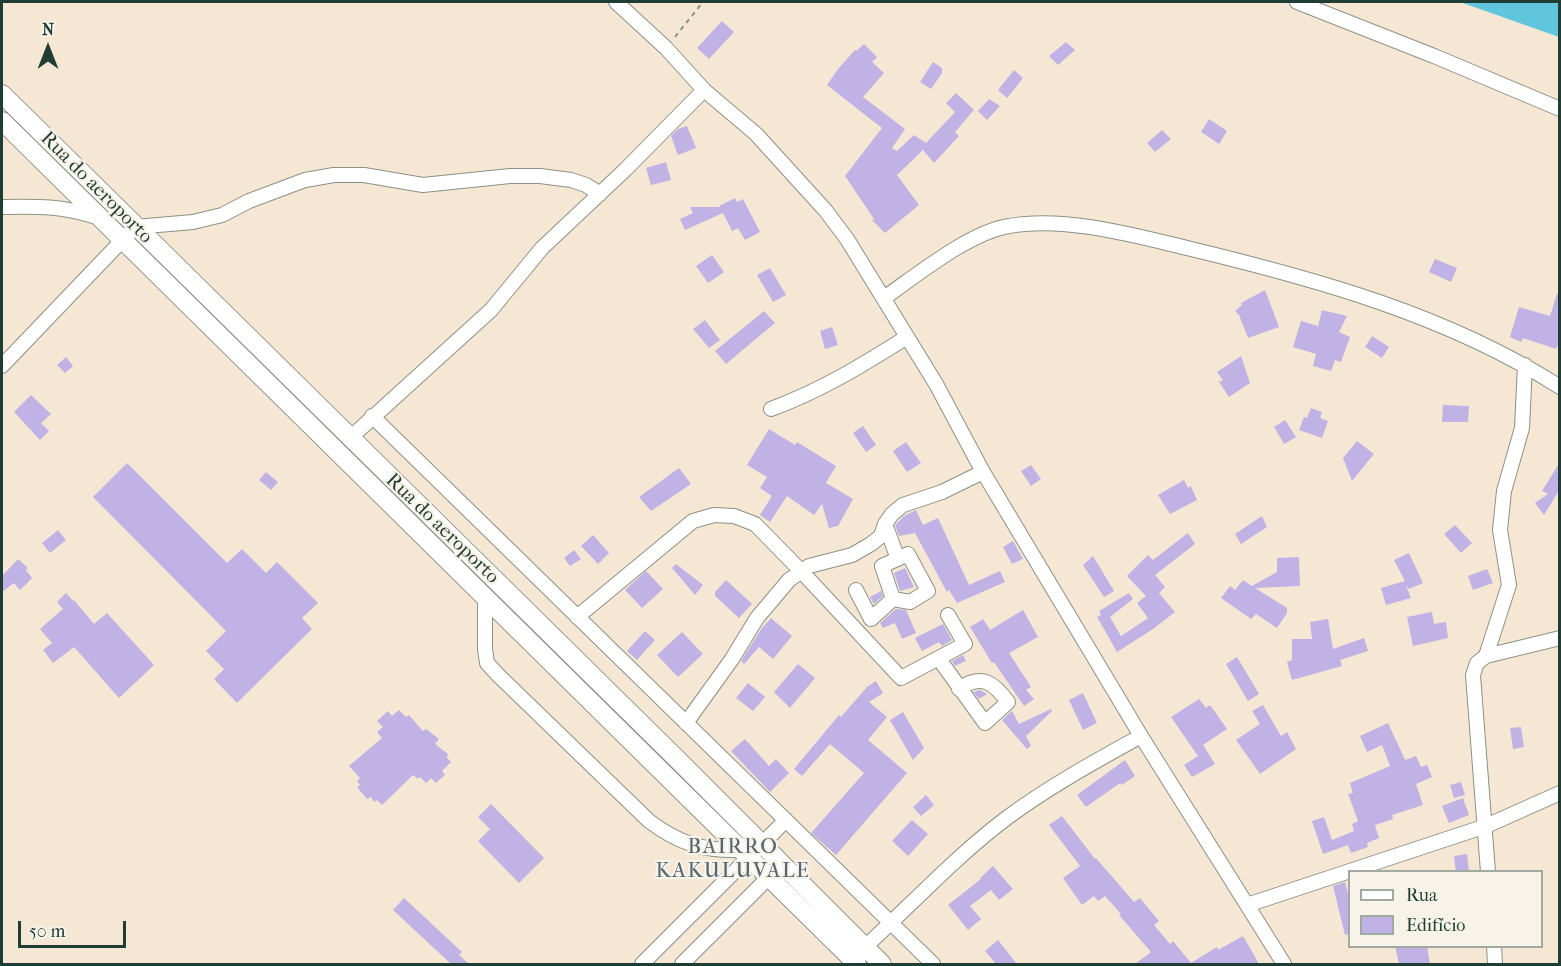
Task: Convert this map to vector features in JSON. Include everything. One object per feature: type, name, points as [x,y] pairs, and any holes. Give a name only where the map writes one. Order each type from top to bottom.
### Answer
[{"type":"main road","name":"Rua do aeroporto","points":[[2,94],[129,233],[485,598],[857,964]]},
{"type":"main road","name":"Rua do aeroporto","points":[[2,121],[98,217],[129,233],[350,438],[882,964]]},
{"type":"street","points":[[616,2],[666,48],[705,90],[756,134],[826,211],[884,298],[936,384],[983,472],[1141,736],[1284,964]]},
{"type":"street","points":[[1297,2],[1560,109]]},
{"type":"street","points":[[350,438],[491,310],[542,248],[705,90]]},
{"type":"street","points":[[2,366],[129,233],[222,215],[249,201],[304,180],[334,175],[364,176],[423,185],[510,176],[540,176],[571,180],[586,185],[600,194]]},
{"type":"street","points":[[2,207],[51,206],[98,217]]},
{"type":"street","points":[[884,298],[979,234],[1007,226],[1045,222],[1130,234],[1283,271],[1374,300],[1465,336],[1524,365],[1560,387]]},
{"type":"street","points":[[771,409],[807,396],[907,337]]},
{"type":"street","points":[[1486,656],[1509,585],[1500,530],[1504,491],[1522,428],[1524,365]]},
{"type":"street","points":[[372,416],[933,964]]},
{"type":"street","points":[[686,723],[725,669],[756,618],[777,592],[801,570],[852,555],[882,536],[885,524],[903,505],[942,492],[983,472]]},
{"type":"street","points":[[577,617],[693,521],[714,515],[734,516],[755,524],[902,678],[965,644],[948,615]]},
{"type":"street","points":[[885,524],[898,559]]},
{"type":"street","points":[[908,554],[928,591],[910,602],[893,599],[882,566],[908,554]]},
{"type":"street","points":[[856,590],[871,619],[893,599]]},
{"type":"street","points":[[485,598],[485,648],[488,663],[498,675],[649,821],[667,835],[716,851],[744,854]]},
{"type":"street","points":[[1488,870],[1473,675],[1477,663],[1486,656],[1560,639]]},
{"type":"street","points":[[939,659],[960,689]]},
{"type":"street","points":[[865,947],[947,869],[1007,818],[1072,774],[1141,736]]},
{"type":"street","points":[[1353,870],[1486,826],[1560,793]]},
{"type":"street","points":[[642,964],[744,854],[762,844],[786,820]]},
{"type":"street","points":[[1247,905],[1348,872]]},
{"type":"street","points":[[682,964],[768,878]]},
{"type":"street","points":[[1494,948],[1495,964]]},
{"type":"path","points":[[666,48],[704,2]]},
{"type":"water","points":[[1460,2],[1559,2],[1559,37]]},
{"type":"building","points":[[722,21],[734,32],[709,59],[697,48]]},
{"type":"building","points":[[1066,42],[1075,50],[1058,65],[1049,56]]},
{"type":"building","points":[[864,44],[877,57],[872,62],[884,73],[863,97],[905,129],[892,148],[897,151],[914,135],[926,143],[955,112],[946,103],[956,93],[974,110],[955,132],[959,136],[934,163],[923,150],[897,175],[919,205],[885,233],[872,220],[874,219],[845,176],[882,128],[827,85],[855,50]]},
{"type":"building","points":[[933,62],[942,68],[942,73],[931,89],[920,82]]},
{"type":"building","points":[[1014,70],[1023,78],[1007,98],[998,90]]},
{"type":"building","points":[[989,99],[1000,106],[987,120],[978,111]]},
{"type":"building","points":[[1209,119],[1227,131],[1219,144],[1201,132]]},
{"type":"building","points":[[687,126],[696,148],[678,155],[671,136],[678,129]]},
{"type":"building","points":[[1162,130],[1171,139],[1155,152],[1147,143]]},
{"type":"building","points":[[666,162],[671,180],[651,185],[646,168]]},
{"type":"building","points":[[735,198],[737,202],[743,199],[760,232],[745,240],[738,228],[732,231],[723,213],[685,230],[680,219],[693,213],[690,207],[720,207]]},
{"type":"building","points":[[712,255],[724,272],[708,283],[696,266]]},
{"type":"building","points":[[1435,259],[1457,268],[1451,282],[1429,272]]},
{"type":"building","points":[[770,268],[786,295],[773,302],[757,275]]},
{"type":"building","points":[[1265,290],[1279,327],[1248,338],[1239,315],[1235,311],[1242,305],[1241,303]]},
{"type":"building","points":[[1557,294],[1560,294],[1560,340],[1556,349],[1523,338],[1521,342],[1510,337],[1519,307],[1550,316]]},
{"type":"building","points":[[1322,310],[1347,316],[1339,332],[1350,337],[1341,362],[1335,360],[1331,371],[1313,366],[1316,354],[1293,347],[1301,321],[1318,326]]},
{"type":"building","points":[[764,311],[775,323],[726,364],[715,351]]},
{"type":"building","points":[[705,320],[720,340],[709,348],[693,329]]},
{"type":"building","points":[[832,327],[838,345],[825,349],[820,331]]},
{"type":"building","points":[[1372,336],[1389,347],[1382,358],[1365,347]]},
{"type":"building","points":[[1241,356],[1250,383],[1229,397],[1219,382],[1223,380],[1217,372]]},
{"type":"building","points":[[66,357],[73,366],[65,373],[57,365]]},
{"type":"building","points":[[31,395],[51,414],[41,423],[49,431],[40,440],[14,412]]},
{"type":"building","points":[[1443,405],[1469,406],[1468,422],[1442,422]]},
{"type":"building","points":[[1311,408],[1322,412],[1320,418],[1328,421],[1322,438],[1299,430],[1304,417],[1307,418]]},
{"type":"building","points":[[1285,420],[1296,437],[1284,444],[1274,427]]},
{"type":"building","points":[[863,426],[876,445],[866,452],[853,433]]},
{"type":"building","points":[[769,429],[795,445],[797,442],[836,466],[826,483],[853,499],[838,526],[829,528],[822,504],[814,515],[787,496],[770,522],[760,515],[772,496],[760,488],[767,477],[747,465]]},
{"type":"building","points":[[1357,441],[1374,454],[1352,481],[1343,458]]},
{"type":"building","points":[[906,442],[921,463],[907,472],[893,451]]},
{"type":"building","points":[[1560,462],[1560,489],[1544,515],[1535,503],[1548,494],[1542,491]]},
{"type":"building","points":[[127,463],[227,563],[242,549],[266,573],[277,562],[318,603],[302,618],[312,629],[237,703],[214,679],[224,669],[206,651],[226,631],[93,497]]},
{"type":"building","points":[[1031,465],[1041,479],[1031,486],[1021,471]]},
{"type":"building","points":[[679,468],[691,484],[651,511],[639,497]]},
{"type":"building","points":[[266,472],[278,482],[271,490],[259,480]]},
{"type":"building","points":[[1184,480],[1188,488],[1191,486],[1197,500],[1170,514],[1158,495]]},
{"type":"building","points":[[916,510],[923,525],[938,518],[969,585],[1000,571],[1005,582],[957,603],[949,590],[947,592],[915,533],[899,536],[895,525],[904,516]]},
{"type":"building","points":[[1262,516],[1267,527],[1241,544],[1235,534]]},
{"type":"building","points":[[1455,525],[1472,543],[1461,553],[1444,534]]},
{"type":"building","points":[[58,530],[66,540],[50,553],[42,543]]},
{"type":"building","points":[[1188,533],[1195,544],[1155,575],[1165,587],[1159,593],[1175,612],[1117,652],[1097,617],[1101,615],[1099,611],[1129,593],[1133,599],[1110,617],[1121,636],[1148,618],[1137,603],[1146,596],[1127,576],[1148,555],[1153,560]]},
{"type":"building","points":[[593,535],[609,553],[598,564],[581,546]]},
{"type":"building","points":[[1013,541],[1023,559],[1012,564],[1003,547]]},
{"type":"building","points":[[574,550],[581,559],[570,566],[564,558]]},
{"type":"building","points":[[1409,553],[1423,583],[1409,589],[1406,585],[1411,598],[1386,605],[1381,588],[1405,581],[1394,560]]},
{"type":"building","points":[[1093,556],[1114,591],[1104,597],[1083,565]]},
{"type":"building","points":[[1299,557],[1300,586],[1255,588],[1287,608],[1287,613],[1277,628],[1256,614],[1251,619],[1221,598],[1230,586],[1235,590],[1243,580],[1252,586],[1277,572],[1277,558]]},
{"type":"building","points":[[18,559],[28,568],[26,570],[32,578],[20,590],[14,583],[2,592],[2,576]]},
{"type":"building","points":[[676,564],[703,585],[695,595],[672,568]]},
{"type":"building","points":[[905,568],[914,587],[900,591],[894,573]]},
{"type":"building","points":[[1487,569],[1493,583],[1473,590],[1468,576]]},
{"type":"building","points":[[646,571],[663,589],[642,608],[625,590]]},
{"type":"building","points":[[726,580],[752,604],[739,618],[715,596],[715,592]]},
{"type":"building","points":[[881,591],[883,596],[874,604],[870,597]]},
{"type":"building","points":[[66,593],[94,624],[107,613],[154,665],[119,698],[74,647],[53,663],[43,650],[52,643],[40,629],[63,609],[57,602]]},
{"type":"building","points":[[896,609],[906,610],[916,633],[902,639],[895,623],[883,628],[880,623]]},
{"type":"building","points":[[1023,610],[1038,637],[1009,653],[1031,687],[1026,690],[1034,699],[1024,706],[994,662],[992,663],[970,627],[983,619],[990,630]]},
{"type":"building","points":[[1432,612],[1434,624],[1446,622],[1448,638],[1413,646],[1407,617]]},
{"type":"building","points":[[771,618],[792,636],[773,659],[759,647],[744,664],[741,661]]},
{"type":"building","points":[[1328,619],[1333,649],[1364,638],[1368,651],[1340,660],[1342,666],[1292,680],[1287,662],[1292,660],[1292,639],[1312,639],[1310,622]]},
{"type":"building","points":[[943,624],[952,640],[942,646],[939,642],[922,651],[915,638]]},
{"type":"building","points":[[645,631],[655,640],[637,660],[627,651]]},
{"type":"building","points":[[682,632],[703,654],[678,677],[657,655]]},
{"type":"building","points":[[963,655],[966,661],[955,666],[952,661]]},
{"type":"building","points":[[1237,657],[1259,694],[1248,701],[1226,664]]},
{"type":"building","points":[[798,664],[815,678],[790,708],[774,692]]},
{"type":"building","points":[[876,681],[883,693],[869,702],[887,717],[868,740],[907,773],[836,855],[811,833],[864,773],[830,744],[802,776],[794,769],[839,715],[841,717],[867,687]]},
{"type":"building","points":[[748,683],[765,697],[753,711],[736,698]]},
{"type":"building","points":[[980,690],[987,694],[979,699],[973,692]]},
{"type":"building","points":[[1083,693],[1097,723],[1083,730],[1069,700]]},
{"type":"building","points":[[1199,699],[1206,708],[1210,705],[1227,729],[1203,745],[1215,764],[1192,777],[1184,765],[1198,756],[1171,717]]},
{"type":"building","points":[[1263,705],[1281,736],[1287,732],[1296,749],[1260,774],[1236,740],[1260,724],[1252,711]]},
{"type":"building","points":[[1051,709],[1052,711],[1026,736],[1031,746],[1027,749],[1002,720],[1012,711],[1019,724]]},
{"type":"building","points":[[399,710],[406,717],[409,715],[423,731],[426,729],[439,739],[435,744],[448,754],[447,758],[451,762],[442,771],[445,775],[436,783],[431,778],[426,783],[420,777],[418,779],[413,775],[382,805],[377,800],[374,802],[371,797],[367,799],[357,787],[360,785],[357,781],[360,778],[349,766],[382,738],[377,732],[383,727],[377,721],[388,711],[392,716]]},
{"type":"building","points":[[903,712],[924,748],[913,760],[890,720]]},
{"type":"building","points":[[1388,723],[1405,760],[1416,756],[1421,767],[1427,765],[1432,777],[1416,784],[1423,805],[1392,815],[1393,819],[1375,825],[1379,838],[1367,843],[1368,847],[1351,853],[1348,845],[1323,854],[1312,821],[1324,817],[1332,840],[1354,831],[1352,824],[1358,821],[1348,794],[1353,793],[1350,783],[1390,766],[1382,745],[1367,752],[1360,736]]},
{"type":"building","points":[[1521,727],[1524,747],[1513,749],[1510,728]]},
{"type":"building","points":[[745,739],[769,766],[776,759],[789,773],[770,792],[731,751]]},
{"type":"building","points":[[1125,760],[1135,776],[1122,785],[1120,783],[1086,807],[1077,795]]},
{"type":"building","points":[[1461,782],[1465,795],[1454,798],[1450,785]]},
{"type":"building","points":[[926,795],[934,805],[921,816],[913,807]]},
{"type":"building","points":[[1463,798],[1469,815],[1449,823],[1442,806]]},
{"type":"building","points":[[491,804],[544,858],[519,883],[478,841],[490,829],[478,817]]},
{"type":"building","points":[[1062,816],[1095,859],[1134,902],[1140,898],[1159,921],[1154,925],[1170,944],[1173,941],[1191,963],[1217,947],[1218,950],[1243,936],[1259,964],[1135,964],[1151,952],[1119,915],[1121,914],[1105,896],[1098,901],[1094,896],[1082,905],[1063,878],[1080,866],[1049,825]]},
{"type":"building","points":[[912,820],[928,834],[908,856],[892,841]]},
{"type":"building","points":[[1467,854],[1469,870],[1456,870],[1454,856]]},
{"type":"building","points":[[993,866],[1013,889],[999,900],[991,890],[970,906],[981,919],[968,930],[948,905],[981,879]]},
{"type":"building","points":[[1345,882],[1348,893],[1348,934],[1345,935],[1333,886]]},
{"type":"building","points":[[404,898],[462,952],[459,955],[469,964],[451,964],[393,910]]},
{"type":"building","points":[[998,940],[1017,964],[996,964],[985,951]]},
{"type":"building","points":[[1395,948],[1427,948],[1430,964],[1399,964]]},
{"type":"district","name":"BAIRRO KAKULUVALE","points":[[733,860]]}]
